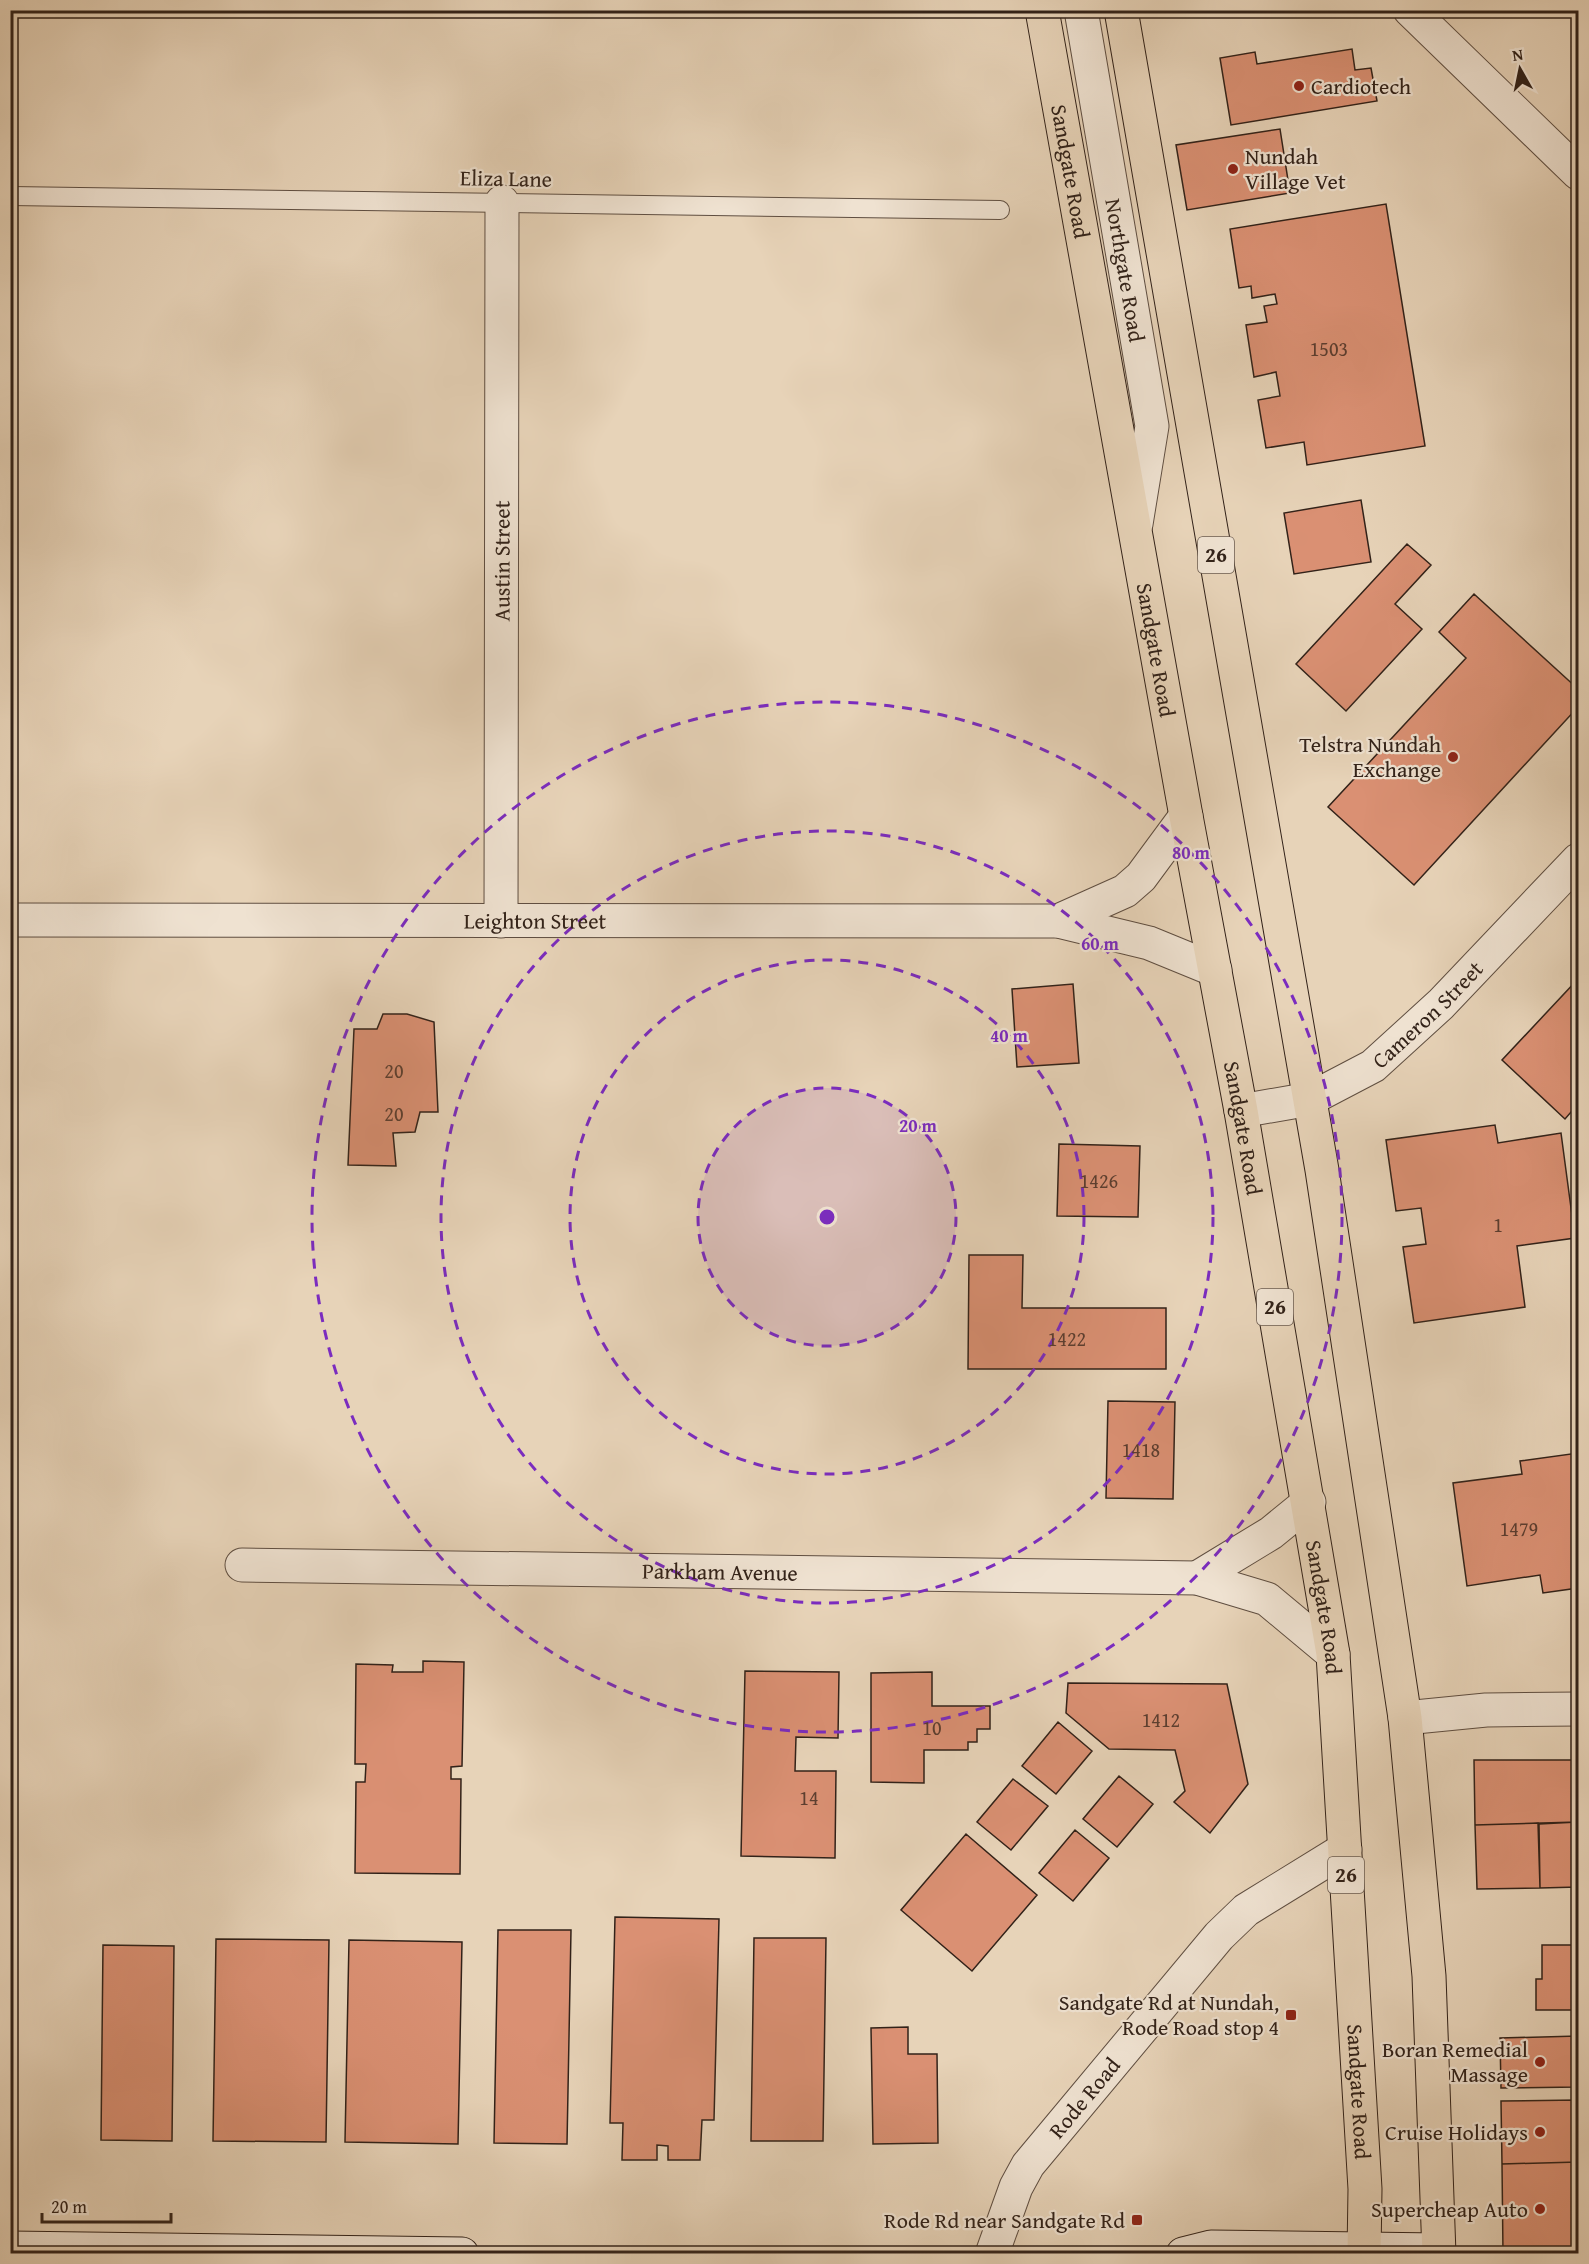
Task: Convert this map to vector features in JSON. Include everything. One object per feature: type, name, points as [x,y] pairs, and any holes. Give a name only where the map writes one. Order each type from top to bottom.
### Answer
[{"type":"highway","name":"Sandgate Road","points":[[1042,10],[1241,1111],[1333,1654],[1365,2189],[1364,2251]]},
{"type":"highway","name":"26","points":[[1122,10],[1310,1099],[1405,1718],[1429,1976],[1439,2252]]},
{"type":"street","name":"Northgate Road","points":[[1081,10],[1152,426],[1135,529]]},
{"type":"street","points":[[1410,10],[1578,173]]},
{"type":"street","name":"Austin Street","points":[[501,921],[502,202]]},
{"type":"street","name":"Leighton Street","points":[[1058,921],[1125,891],[1141,877],[1186,816]]},
{"type":"street","name":"Cameron Street","points":[[1241,1111],[1310,1099],[1360,1074],[1386,1056],[1442,1004],[1578,860]]},
{"type":"street","name":"Leighton Street","points":[[10,920],[1058,921],[1149,943],[1215,970]]},
{"type":"street","points":[[1197,1578],[1272,1533],[1309,1502]]},
{"type":"street","name":"Parkham Avenue","points":[[242,1564],[1197,1578],[1267,1599],[1333,1654]]},
{"type":"street","points":[[1405,1718],[1486,1710],[1578,1709]]},
{"type":"street","name":"Rode Road","points":[[992,2253],[1016,2187],[1028,2164],[1219,1936],[1246,1910],[1345,1849]]},
{"type":"street","points":[[1183,2253],[1211,2247],[1439,2252]]},
{"type":"street","points":[[10,2248],[462,2253]]},
{"type":"lane","name":"Eliza Lane","points":[[10,196],[1000,210]]},
{"type":"building","name":"Cardiotech","points":[[1352,49],[1355,70],[1371,68],[1377,101],[1231,125],[1220,58],[1255,52],[1257,64]]},
{"type":"building","name":"Nundah Village Vet","points":[[1280,129],[1290,193],[1187,210],[1176,145]]},
{"type":"building","points":[[1386,204],[1425,446],[1307,465],[1304,442],[1266,448],[1258,400],[1280,396],[1276,372],[1254,377],[1246,325],[1267,322],[1264,306],[1277,304],[1275,294],[1252,298],[1251,286],[1239,288],[1230,229]]},
{"type":"building","points":[[1361,500],[1371,562],[1294,574],[1284,513]]},
{"type":"building","points":[[1407,544],[1431,565],[1395,604],[1422,629],[1346,711],[1296,664]]},
{"type":"building","name":"Telstra Nundah Exchange","points":[[1474,594],[1578,689],[1578,707],[1414,885],[1328,807],[1466,658],[1439,632]]},
{"type":"building","points":[[1578,979],[1578,1104],[1565,1119],[1502,1060]]},
{"type":"building","points":[[1073,984],[1079,1063],[1017,1067],[1012,989]]},
{"type":"building","points":[[383,1014],[407,1014],[434,1022],[438,1112],[420,1112],[415,1132],[393,1133],[396,1166],[348,1165],[354,1029],[377,1029]]},
{"type":"building","points":[[1495,1125],[1498,1143],[1561,1133],[1575,1238],[1517,1246],[1525,1307],[1414,1323],[1403,1247],[1426,1244],[1421,1208],[1396,1211],[1386,1140]]},
{"type":"building","points":[[1059,1144],[1140,1146],[1138,1217],[1057,1216]]},
{"type":"building","points":[[969,1255],[1023,1255],[1022,1308],[1166,1308],[1166,1369],[968,1369]]},
{"type":"building","points":[[1108,1401],[1175,1402],[1173,1499],[1106,1498]]},
{"type":"building","points":[[1578,1453],[1578,1588],[1543,1593],[1540,1575],[1467,1586],[1453,1483],[1522,1474],[1520,1461]]},
{"type":"building","points":[[423,1661],[464,1662],[462,1766],[451,1767],[451,1779],[461,1779],[460,1874],[355,1873],[356,1782],[365,1782],[366,1764],[355,1764],[356,1664],[393,1665],[392,1672],[423,1672]]},
{"type":"building","points":[[745,1671],[839,1672],[838,1738],[796,1737],[795,1771],[836,1771],[835,1858],[741,1856]]},
{"type":"building","points":[[932,1672],[932,1706],[990,1706],[990,1729],[977,1729],[977,1742],[968,1742],[968,1750],[924,1750],[924,1783],[871,1782],[871,1673]]},
{"type":"building","points":[[1068,1683],[1227,1684],[1248,1784],[1210,1833],[1174,1802],[1185,1791],[1175,1750],[1109,1749],[1066,1713]]},
{"type":"building","points":[[1058,1722],[1092,1751],[1056,1794],[1022,1766]]},
{"type":"building","points":[[1474,1760],[1578,1760],[1578,1822],[1475,1825]]},
{"type":"building","points":[[1119,1776],[1153,1804],[1117,1847],[1083,1819]]},
{"type":"building","points":[[1013,1779],[1048,1806],[1011,1850],[977,1822]]},
{"type":"building","points":[[1578,1822],[1578,1887],[1540,1888],[1539,1824]]},
{"type":"building","points":[[1538,1823],[1540,1888],[1477,1889],[1475,1825]]},
{"type":"building","points":[[1075,1830],[1109,1858],[1073,1901],[1039,1873]]},
{"type":"building","points":[[966,1834],[1037,1895],[972,1971],[901,1910]]},
{"type":"building","points":[[615,1917],[719,1919],[714,2120],[702,2120],[700,2160],[668,2160],[668,2146],[657,2145],[657,2160],[622,2160],[623,2123],[610,2123]]},
{"type":"building","points":[[498,1930],[571,1930],[567,2144],[494,2143]]},
{"type":"building","points":[[754,1938],[826,1938],[823,2141],[751,2141]]},
{"type":"building","points":[[216,1939],[329,1940],[326,2142],[213,2141]]},
{"type":"building","points":[[349,1940],[462,1942],[458,2144],[345,2142]]},
{"type":"building","points":[[103,1945],[174,1946],[172,2141],[101,2140]]},
{"type":"building","points":[[1542,1945],[1578,1945],[1578,2010],[1536,2010],[1536,1979],[1542,1979]]},
{"type":"building","points":[[908,2027],[908,2054],[937,2054],[938,2143],[873,2144],[871,2028]]},
{"type":"building","name":"Boran Remedial Massage","points":[[1578,2036],[1578,2087],[1501,2088],[1500,2038]]},
{"type":"building","name":"Cruise Holidays","points":[[1578,2100],[1578,2162],[1502,2164],[1501,2101]]},
{"type":"building","name":"Supercheap Auto","points":[[1578,2162],[1578,2254],[1503,2254],[1502,2164]]},
{"type":"place","name":"Cardiotech","points":[[1299,86]]},
{"type":"place","name":"Nundah Village Vet","points":[[1233,169]]},
{"type":"place","name":"Telstra Nundah Exchange","points":[[1453,757]]},
{"type":"place","name":"Sandgate Rd at Nundah, Rode Road stop 4","points":[[1291,2015]]},
{"type":"place","name":"Boran Remedial Massage","points":[[1540,2062]]},
{"type":"place","name":"Cruise Holidays","points":[[1540,2132]]},
{"type":"place","name":"Supercheap Auto","points":[[1540,2209]]},
{"type":"place","name":"Rode Rd near Sandgate Rd","points":[[1137,2220]]}]
